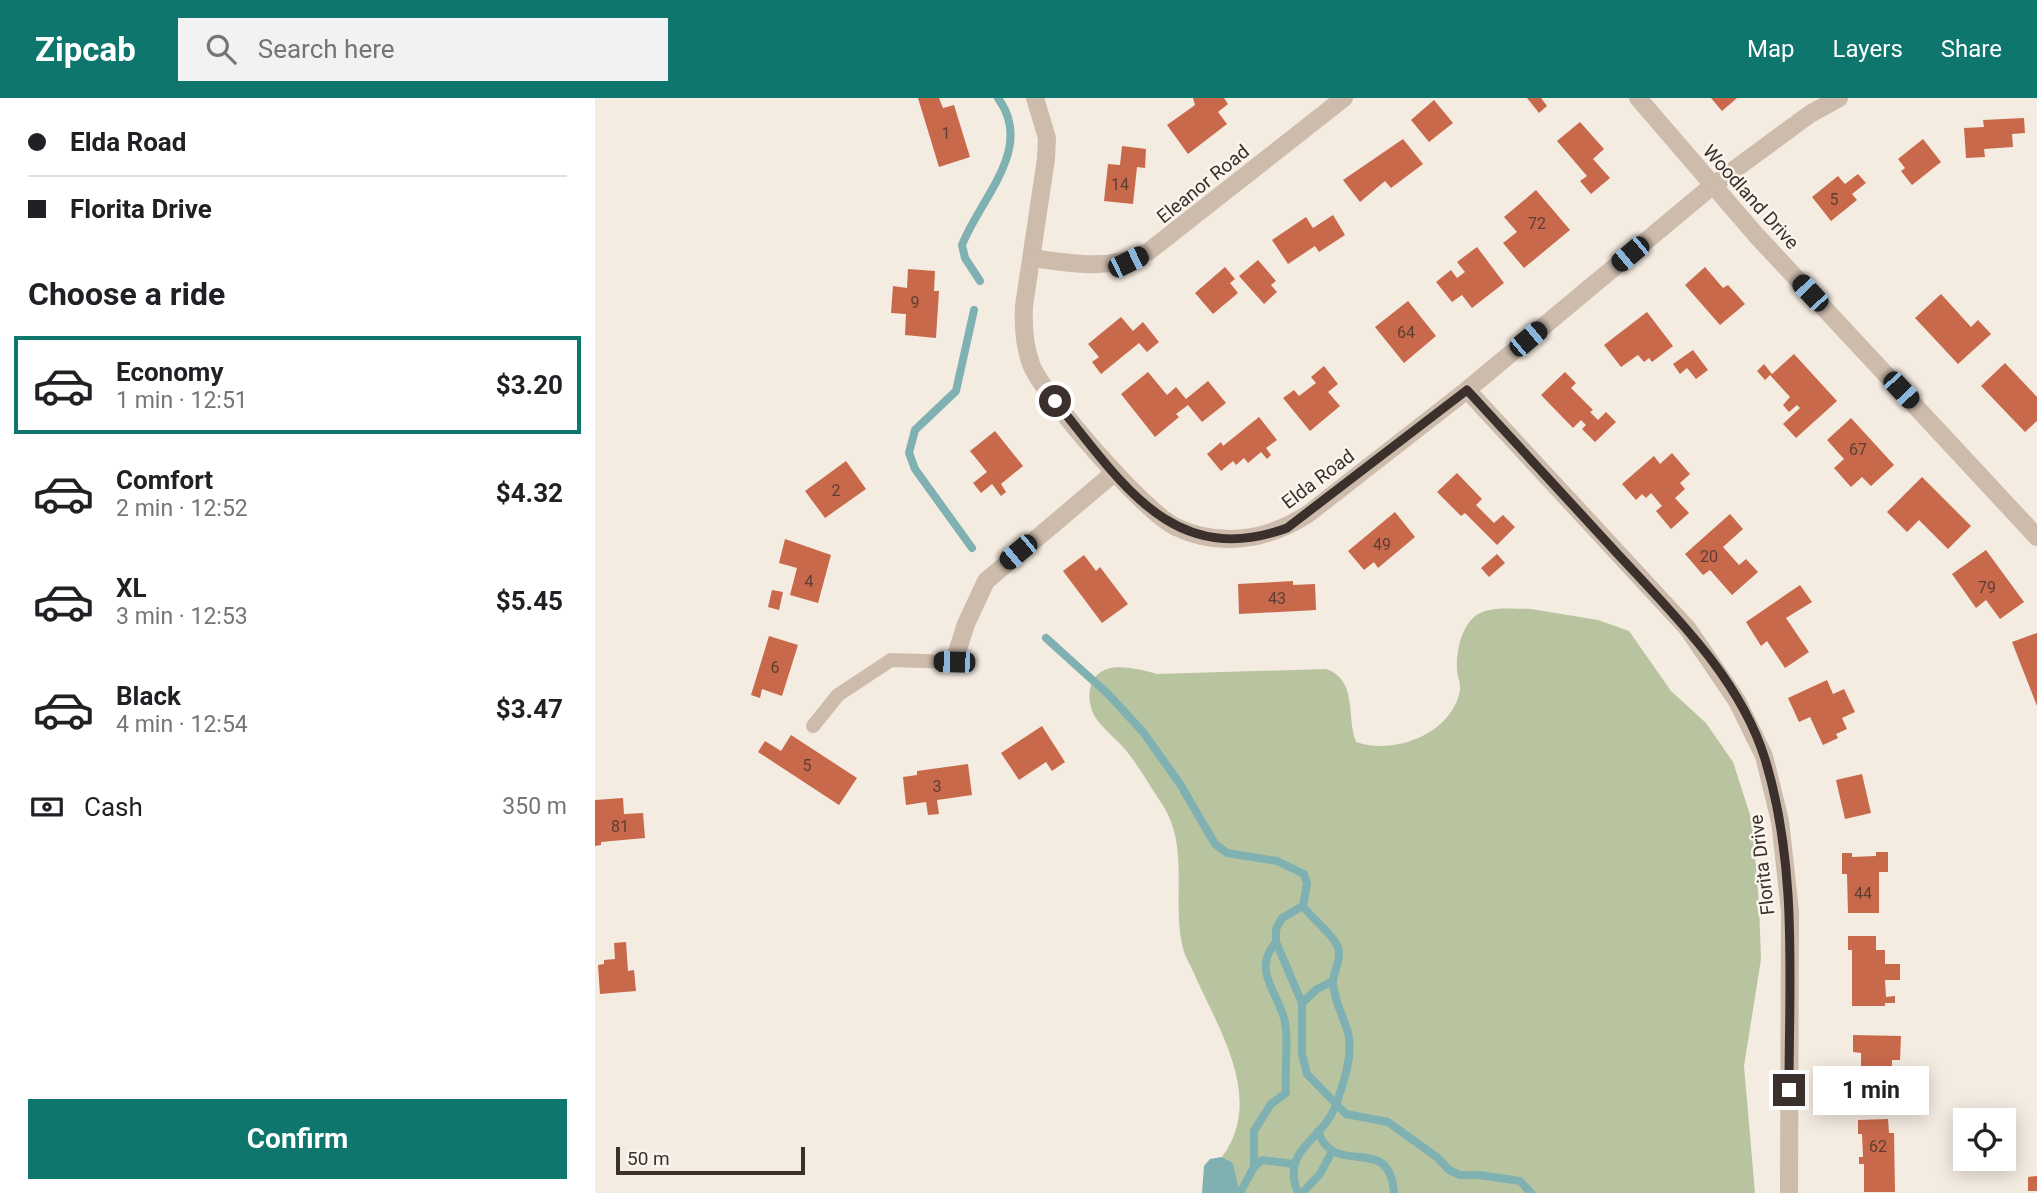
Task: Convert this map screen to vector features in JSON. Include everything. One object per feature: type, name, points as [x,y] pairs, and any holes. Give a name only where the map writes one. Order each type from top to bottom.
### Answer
[{"type":"street","name":"Elda Road","points":[[1035,98],[1047,138],[1023,325],[1031,366],[1041,383],[1114,473],[1156,516],[1177,528],[1234,539],[1261,538],[1287,528],[1308,514],[1467,390],[1712,186],[1810,114],[1839,98]]},
{"type":"street","name":"Eleanor Road","points":[[1032,258],[1107,265],[1128,262],[1148,252],[1344,98]]},
{"type":"street","name":"Woodland Drive","points":[[1638,98],[1712,186],[2037,537]]},
{"type":"street","name":"Florita Drive","points":[[1467,390],[1688,629],[1737,701],[1764,757],[1782,831],[1790,911],[1789,1193]]},
{"type":"street","points":[[954,662],[966,624],[986,581],[1114,473]]},
{"type":"lane","points":[[813,726],[838,695],[891,660],[954,662]]},
{"type":"green space","points":[[1492,609],[1531,609],[1598,620],[1629,631],[1671,691],[1706,723],[1733,762],[1752,821],[1759,903],[1761,959],[1744,1066],[1755,1193],[1240,1193],[1233,1163],[1222,1157],[1234,1135],[1239,1113],[1239,1090],[1234,1067],[1217,1021],[1183,948],[1179,926],[1176,837],[1162,804],[1139,767],[1094,715],[1089,696],[1094,680],[1100,673],[1118,667],[1157,674],[1326,669],[1343,681],[1347,690],[1356,742],[1387,746],[1404,743],[1434,729],[1455,705],[1460,690],[1458,648],[1465,628],[1473,618]]},
{"type":"water","points":[[1222,1157],[1233,1163],[1240,1193],[1202,1193],[1204,1166],[1210,1159]]},
{"type":"building","points":[[918,98],[939,98],[943,108],[954,105],[970,157],[939,167]]},
{"type":"building","points":[[1193,98],[1224,98],[1228,104],[1218,112],[1227,124],[1188,154],[1167,125],[1195,105]]},
{"type":"building","points":[[1527,98],[1541,98],[1547,106],[1539,113]]},
{"type":"building","points":[[1711,98],[1737,98],[1722,111]]},
{"type":"building","points":[[1434,100],[1453,123],[1429,142],[1411,120]]},
{"type":"building","points":[[2024,118],[2025,133],[2012,134],[2013,147],[1984,149],[1985,157],[1966,158],[1964,128],[1984,127],[1983,120]]},
{"type":"building","points":[[1580,122],[1604,149],[1593,159],[1610,178],[1591,194],[1580,181],[1587,176],[1557,141]]},
{"type":"building","points":[[1403,139],[1423,164],[1391,188],[1385,181],[1360,202],[1343,180]]},
{"type":"building","points":[[1923,139],[1941,162],[1912,185],[1901,171],[1905,168],[1898,159]]},
{"type":"building","points":[[1122,146],[1146,149],[1145,168],[1137,167],[1133,204],[1104,201],[1108,164],[1120,165]]},
{"type":"building","points":[[1858,174],[1866,183],[1852,194],[1857,200],[1831,221],[1812,197],[1838,176],[1845,184]]},
{"type":"building","points":[[1536,190],[1570,230],[1524,268],[1503,243],[1517,232],[1504,217]]},
{"type":"building","points":[[1333,215],[1345,235],[1319,252],[1315,246],[1288,264],[1272,240],[1306,217],[1313,228]]},
{"type":"building","points":[[1477,247],[1504,283],[1472,308],[1462,295],[1452,302],[1436,282],[1451,270],[1457,278],[1465,272],[1457,262]]},
{"type":"building","points":[[1258,260],[1276,281],[1271,285],[1277,292],[1264,304],[1239,276]]},
{"type":"building","points":[[1225,267],[1235,279],[1230,283],[1238,293],[1213,314],[1195,293]]},
{"type":"building","points":[[1705,267],[1723,288],[1728,285],[1745,304],[1720,325],[1685,285]]},
{"type":"building","points":[[908,269],[935,271],[934,291],[939,291],[936,338],[905,335],[906,314],[891,313],[893,286],[907,288]]},
{"type":"building","points":[[1941,294],[1971,327],[1978,320],[1991,334],[1958,364],[1915,318]]},
{"type":"building","points":[[1408,301],[1436,336],[1404,363],[1375,327]]},
{"type":"building","points":[[1647,312],[1673,346],[1652,362],[1649,358],[1644,362],[1638,355],[1621,367],[1604,345]]},
{"type":"building","points":[[1121,317],[1133,331],[1143,322],[1159,342],[1147,352],[1139,343],[1101,374],[1092,362],[1099,357],[1088,344]]},
{"type":"building","points":[[1693,350],[1708,370],[1696,379],[1687,368],[1680,374],[1673,364]]},
{"type":"building","points":[[1794,354],[1837,401],[1796,438],[1783,424],[1800,408],[1797,405],[1789,412],[1783,405],[1790,397],[1770,375],[1765,380],[1757,371],[1764,364],[1772,374]]},
{"type":"building","points":[[2005,363],[2037,397],[2037,421],[2025,432],[1981,386]]},
{"type":"building","points":[[1324,366],[1338,384],[1328,392],[1340,406],[1310,431],[1283,398],[1294,390],[1299,396],[1316,383],[1311,377]]},
{"type":"building","points":[[1148,372],[1167,395],[1176,387],[1186,399],[1208,381],[1226,403],[1202,422],[1188,405],[1176,414],[1179,417],[1155,437],[1121,394]]},
{"type":"building","points":[[1565,372],[1576,383],[1571,388],[1593,410],[1590,412],[1598,420],[1606,412],[1616,422],[1595,442],[1582,429],[1586,425],[1581,420],[1573,428],[1541,395]]},
{"type":"building","points":[[1259,417],[1277,440],[1266,448],[1271,455],[1267,459],[1261,452],[1248,463],[1244,458],[1236,465],[1233,461],[1221,471],[1207,454],[1221,442],[1223,446]]},
{"type":"building","points":[[1851,418],[1894,465],[1871,486],[1862,477],[1851,487],[1834,468],[1844,459],[1827,440]]},
{"type":"building","points":[[995,431],[1023,466],[1001,484],[1006,492],[1001,496],[992,484],[981,493],[973,483],[987,472],[970,451]]},
{"type":"building","points":[[1672,453],[1690,474],[1680,483],[1685,489],[1675,498],[1689,513],[1671,529],[1656,511],[1662,506],[1651,493],[1646,498],[1642,494],[1636,500],[1622,484],[1654,456],[1660,464]]},
{"type":"building","points":[[846,461],[866,489],[825,518],[805,491]]},
{"type":"building","points":[[1457,473],[1482,499],[1476,505],[1494,523],[1503,515],[1515,527],[1497,545],[1465,513],[1461,516],[1437,492]]},
{"type":"building","points":[[1922,477],[1971,526],[1948,549],[1919,520],[1907,532],[1887,512]]},
{"type":"building","points":[[1395,512],[1415,537],[1378,568],[1374,562],[1364,570],[1348,551]]},
{"type":"building","points":[[1730,514],[1743,529],[1723,547],[1739,565],[1746,559],[1758,572],[1732,595],[1710,570],[1703,575],[1685,554]]},
{"type":"building","points":[[785,539],[831,555],[818,603],[790,595],[797,568],[779,563]]},
{"type":"building","points":[[1986,550],[2024,602],[2000,619],[1986,600],[1976,608],[1952,574]]},
{"type":"building","points":[[1497,554],[1505,563],[1489,577],[1481,568]]},
{"type":"building","points":[[1084,555],[1096,571],[1100,567],[1128,604],[1102,623],[1063,571]]},
{"type":"building","points":[[1293,581],[1293,585],[1315,584],[1316,610],[1239,614],[1238,584]]},
{"type":"building","points":[[1800,585],[1812,602],[1786,618],[1809,652],[1785,668],[1767,641],[1761,646],[1746,622]]},
{"type":"building","points":[[772,590],[783,592],[779,610],[768,607]]},
{"type":"building","points":[[2037,633],[2037,706],[2012,642]]},
{"type":"building","points":[[769,636],[798,645],[782,696],[762,689],[760,698],[751,695]]},
{"type":"building","points":[[1827,680],[1833,694],[1844,689],[1855,712],[1842,718],[1847,729],[1836,734],[1838,738],[1823,745],[1810,717],[1799,722],[1788,698]]},
{"type":"building","points":[[1042,726],[1065,762],[1052,771],[1046,762],[1019,780],[1001,753]]},
{"type":"building","points":[[791,735],[857,778],[839,805],[758,752],[765,741],[781,751]]},
{"type":"building","points":[[968,764],[972,795],[937,800],[939,814],[928,815],[926,802],[906,805],[903,777],[917,775],[917,771]]},
{"type":"building","points":[[1862,774],[1871,813],[1845,819],[1836,780]]},
{"type":"building","points":[[623,798],[624,814],[643,813],[645,838],[601,842],[601,845],[595,846],[595,800]]},
{"type":"building","points":[[1876,852],[1888,852],[1888,872],[1879,872],[1879,913],[1848,913],[1847,874],[1842,874],[1842,853],[1852,853],[1852,857],[1876,856]]},
{"type":"building","points":[[1848,936],[1876,936],[1876,950],[1885,950],[1885,964],[1900,964],[1900,980],[1885,980],[1886,997],[1895,996],[1895,1003],[1885,1003],[1885,1006],[1852,1006],[1852,950],[1848,950]]},
{"type":"building","points":[[626,942],[628,971],[634,970],[636,991],[600,994],[598,965],[604,964],[604,960],[615,959],[614,943]]},
{"type":"building","points":[[1853,1035],[1901,1036],[1900,1060],[1892,1060],[1891,1092],[1861,1092],[1861,1053],[1853,1052]]},
{"type":"building","points":[[1888,1119],[1889,1133],[1894,1133],[1895,1192],[1864,1192],[1864,1164],[1859,1164],[1859,1157],[1863,1157],[1862,1134],[1858,1134],[1858,1120]]},
{"type":"building","points":[[2037,1176],[2037,1191],[2028,1191],[2028,1177]]},
{"type":"waterway","points":[[980,281],[965,258],[962,245],[1008,154],[1011,135],[1008,117],[998,98]]},
{"type":"waterway","points":[[972,548],[915,469],[909,453],[915,430],[956,391],[974,310]]},
{"type":"waterway","points":[[1046,638],[1108,694],[1143,732],[1180,784],[1215,844],[1227,853],[1277,861],[1304,874],[1307,884],[1303,906],[1338,947],[1339,956],[1333,983],[1349,1038],[1349,1058],[1329,1119],[1298,1155],[1294,1166],[1298,1193]]},
{"type":"waterway","points":[[1303,906],[1282,918],[1276,929],[1276,942],[1302,1003],[1302,1054],[1307,1074],[1346,1114],[1388,1122],[1438,1158],[1449,1170],[1460,1175],[1520,1181],[1531,1193]]},
{"type":"waterway","points":[[1254,1167],[1254,1131],[1271,1104],[1286,1093],[1285,1022],[1266,972],[1269,953],[1276,942]]},
{"type":"waterway","points":[[1302,1003],[1317,989],[1333,981]]},
{"type":"waterway","points":[[1318,1131],[1326,1145],[1336,1153],[1372,1159],[1383,1164],[1390,1175],[1394,1193]]},
{"type":"waterway","points":[[1302,1193],[1320,1174],[1331,1153]]},
{"type":"waterway","points":[[1240,1193],[1254,1167],[1262,1160],[1294,1164]]},
{"type":"route","points":[[1055,401],[1114,473],[1156,516],[1177,528],[1234,539],[1261,538],[1287,528],[1467,390],[1688,629],[1737,701],[1753,732],[1772,785],[1786,852],[1790,911],[1789,1090]]}]
